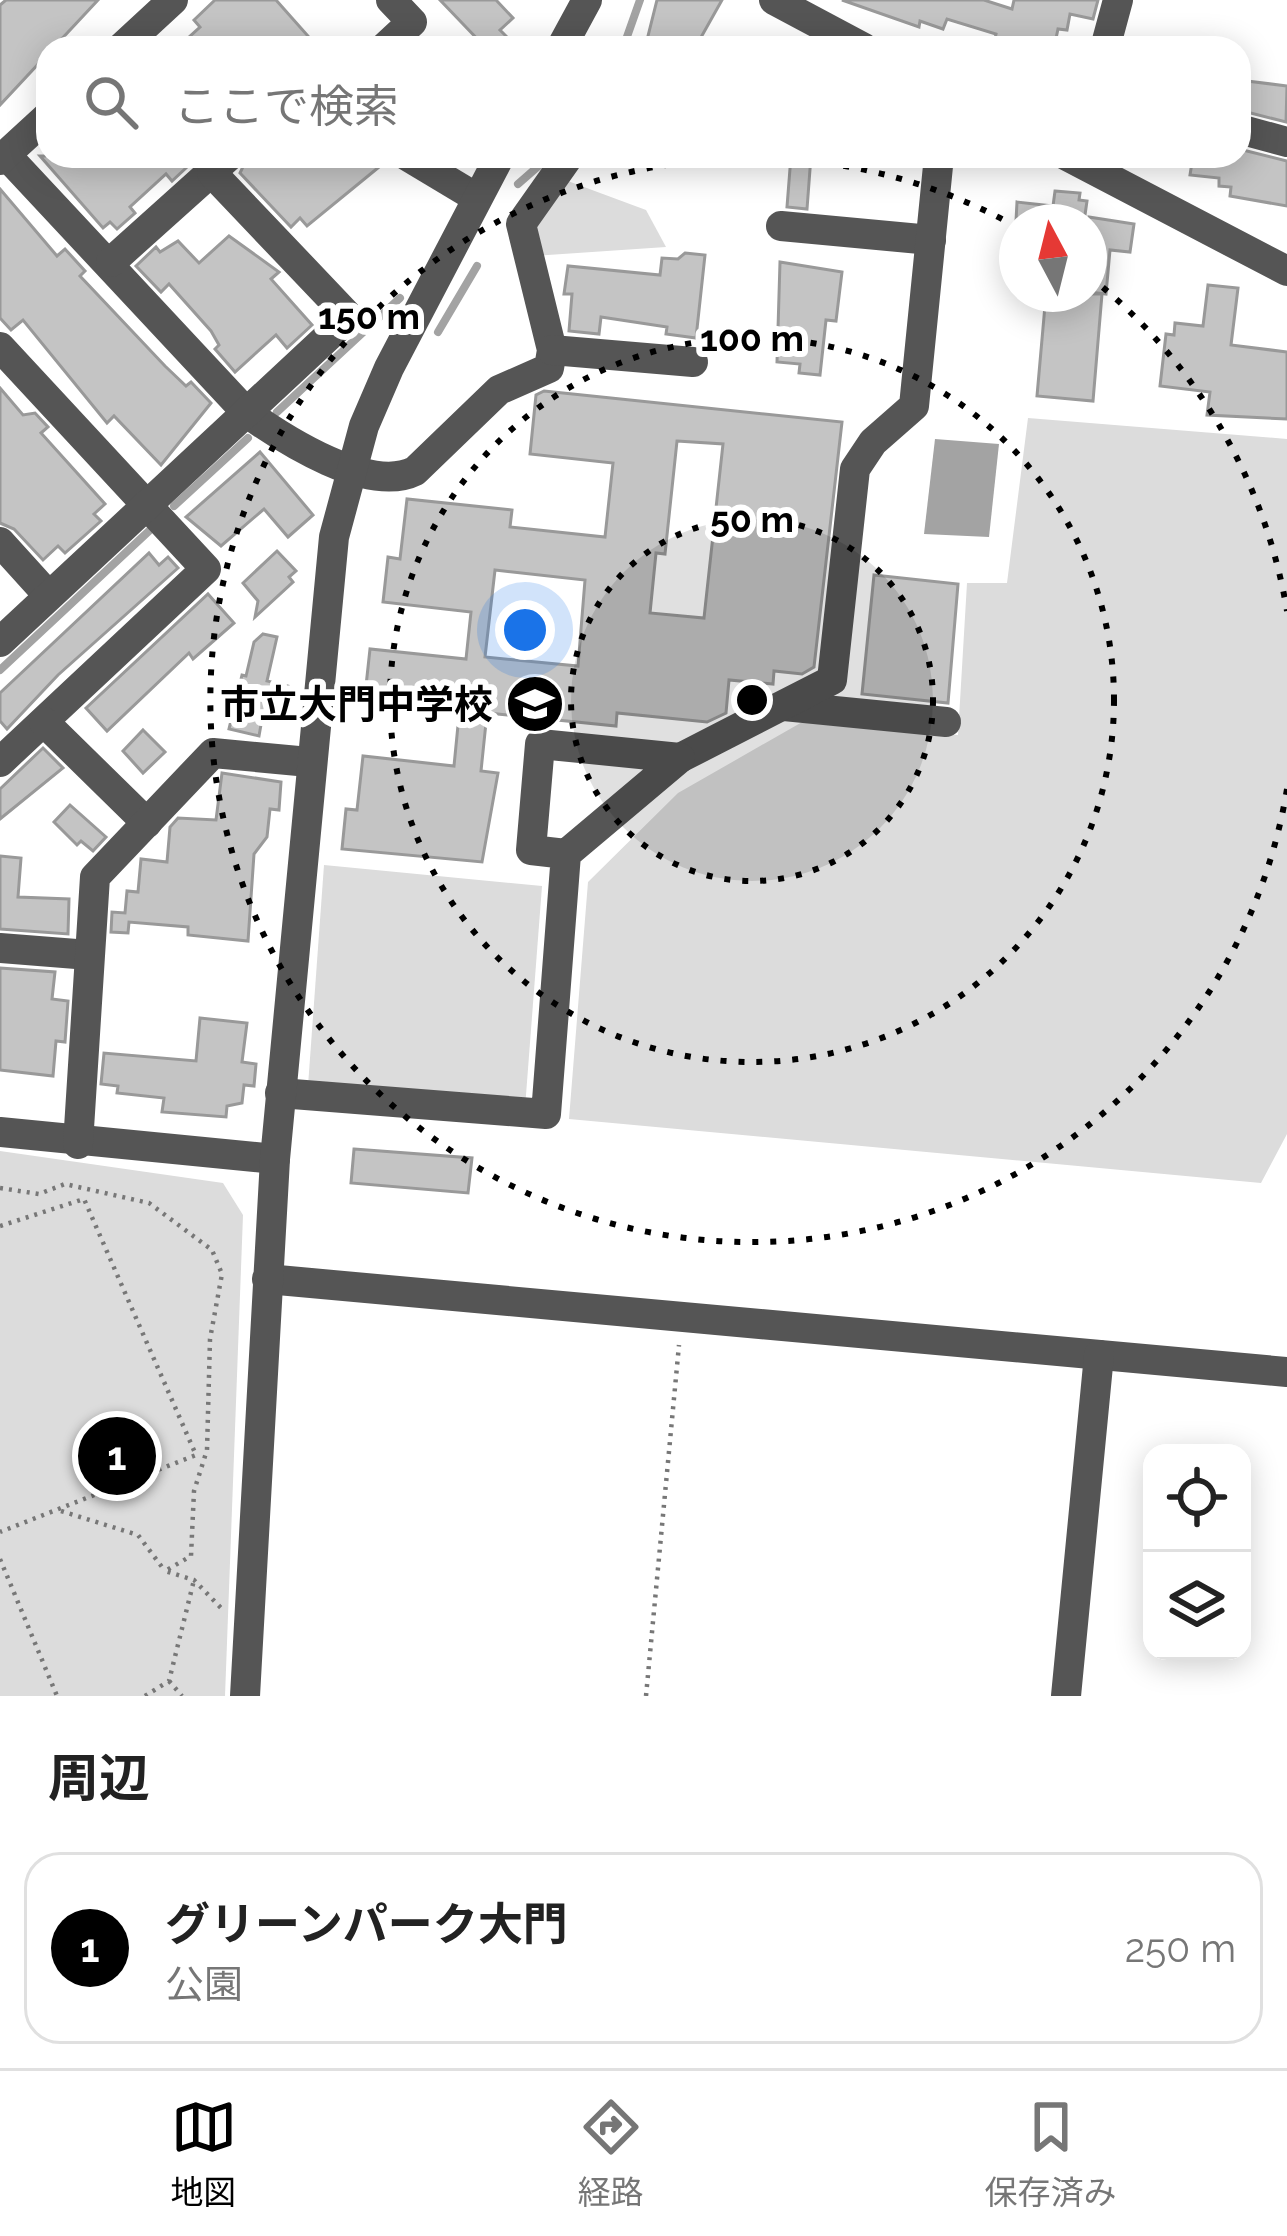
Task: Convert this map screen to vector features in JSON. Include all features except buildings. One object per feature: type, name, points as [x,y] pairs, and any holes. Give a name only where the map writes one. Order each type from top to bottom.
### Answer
[{"type":"street","points":[[134,36],[173,0]]},
{"type":"street","points":[[391,0],[412,22],[397,36]]},
{"type":"street","points":[[568,36],[587,0]]},
{"type":"street","points":[[774,0],[827,26]]},
{"type":"street","points":[[1108,36],[1118,0]]},
{"type":"street","points":[[36,127],[3,158],[111,262],[247,413],[295,446],[399,479],[415,471],[499,390],[549,368],[552,350],[521,224],[549,168]]},
{"type":"street","points":[[1251,132],[1287,142]]},
{"type":"street","points":[[111,262],[217,168]]},
{"type":"street","points":[[0,642],[349,317],[224,168]]},
{"type":"street","points":[[427,168],[477,198]]},
{"type":"street","points":[[245,1696],[280,1093],[334,536],[351,467],[389,368],[493,168]]},
{"type":"street","points":[[280,1093],[546,1114],[566,854],[680,758],[832,680],[854,469],[873,442],[914,406],[938,168]]},
{"type":"street","points":[[1092,168],[1287,271]]},
{"type":"street","points":[[781,226],[931,240]]},
{"type":"street","points":[[0,347],[206,569],[0,762]]},
{"type":"street","points":[[552,350],[693,362]]},
{"type":"street","points":[[0,542],[48,595]]},
{"type":"street","points":[[784,706],[946,722]]},
{"type":"street","points":[[44,722],[147,823]]},
{"type":"street","points":[[566,854],[531,850],[540,744],[680,758]]},
{"type":"street","points":[[78,1144],[95,877],[213,753],[309,761]]},
{"type":"street","points":[[0,948],[89,955]]},
{"type":"street","points":[[0,1132],[78,1144],[275,1159]]},
{"type":"street","points":[[267,1279],[1287,1372]]},
{"type":"street","points":[[1066,1696],[1100,1355]]},
{"type":"path","points":[[0,1188],[39,1194],[64,1184],[149,1202],[212,1250],[222,1274],[211,1339],[207,1450],[194,1491],[191,1556],[165,1571]]},
{"type":"path","points":[[0,1226],[84,1199],[196,1455],[0,1532]]},
{"type":"path","points":[[646,1696],[682,1316]]},
{"type":"path","points":[[57,1510],[138,1534],[165,1571],[194,1580],[248,1637]]},
{"type":"path","points":[[0,1559],[57,1696]]},
{"type":"path","points":[[145,1696],[169,1681],[194,1580]]},
{"type":"path","points":[[169,1681],[182,1696]]},
{"type":"shaded area","points":[[557,177],[646,210],[666,247],[533,256],[525,229]]},
{"type":"shaded area","points":[[1028,418],[1287,439],[1287,1134],[1261,1183],[569,1119],[588,882],[678,793],[804,721],[958,735],[967,583],[1007,583]]},
{"type":"shaded area","points":[[935,439],[999,444],[989,537],[924,534]]},
{"type":"shaded area","points":[[324,865],[542,886],[525,1108],[308,1086]]},
{"type":"shaded area","points":[[0,1151],[223,1183],[243,1215],[225,1696],[0,1696]]},
{"type":"waterway","points":[[627,36],[640,0]]},
{"type":"waterway","points":[[518,184],[536,168]]},
{"type":"waterway","points":[[438,332],[477,266]]},
{"type":"waterway","points":[[277,412],[400,298]]},
{"type":"waterway","points":[[174,506],[248,438]]},
{"type":"waterway","points":[[0,670],[150,530]]},
{"type":"place","name":"市立大門中学校","points":[[535,704]]},
{"type":"place","name":"グリーンパーク大門","points":[[117,1456]]}]
